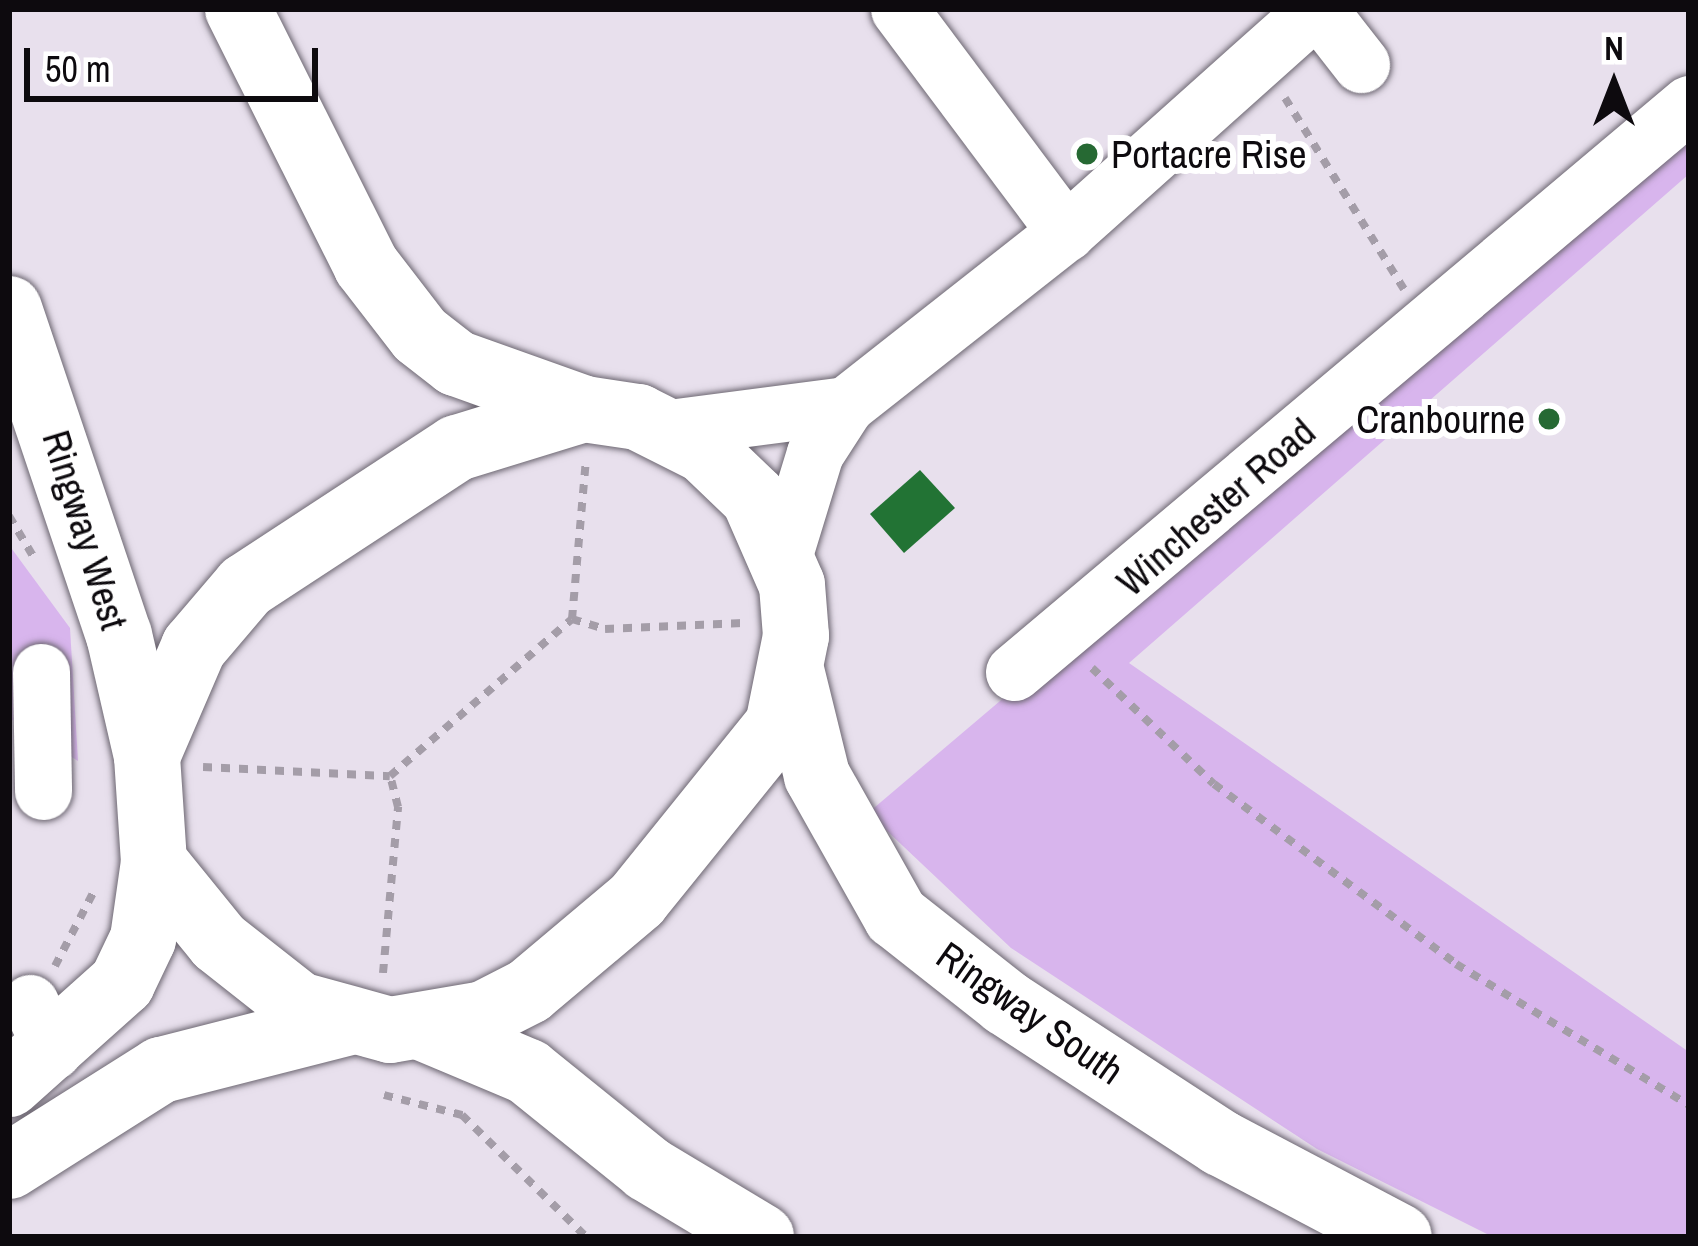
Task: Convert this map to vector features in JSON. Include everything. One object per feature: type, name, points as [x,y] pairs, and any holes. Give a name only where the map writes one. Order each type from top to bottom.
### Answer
[{"type":"main road","points":[[238,9],[366,265],[420,335],[456,363],[585,434]]},
{"type":"main road","name":"Ringway West","points":[[9,309],[119,635],[175,762],[154,862]]},
{"type":"main road","points":[[175,762],[194,647],[246,586],[457,448],[662,429],[704,450],[754,498],[784,551],[792,674],[758,760],[580,956],[484,1014],[424,1028]]},
{"type":"main road","name":"Ringway South","points":[[792,674],[818,776],[896,916],[1006,1004],[1221,1143],[1399,1237]]},
{"type":"main road","points":[[154,862],[181,904],[262,981],[364,998],[528,1072],[648,1169],[761,1237]]},
{"type":"main road","points":[[35,1032],[126,977],[154,862]]},
{"type":"main road","points":[[9,1166],[161,1070],[364,998]]},
{"type":"street","points":[[899,9],[1066,232]]},
{"type":"street","points":[[784,551],[815,453],[846,405],[1066,232],[1316,9],[1364,39]]},
{"type":"street","name":"Winchester Road","points":[[1013,672],[1064,639],[1689,104]]},
{"type":"street","points":[[662,429],[846,405]]},
{"type":"street","points":[[41,672],[43,791]]},
{"type":"path","points":[[1278,86],[1426,325]]},
{"type":"path","points":[[175,762],[390,776],[572,619],[585,434]]},
{"type":"path","points":[[572,619],[605,629],[746,623]]},
{"type":"path","points":[[1064,639],[1214,784],[1456,964],[1689,1105]]},
{"type":"path","points":[[364,998],[398,807],[390,776]]},
{"type":"path","points":[[35,1032],[80,917]]},
{"type":"path","points":[[384,1095],[462,1115],[586,1237]]},
{"type":"shaded area","points":[[1689,116],[1689,174],[1129,663],[1689,1052],[1689,1237],[1493,1237],[1317,1149],[1011,948],[868,813]]},
{"type":"shaded area","points":[[9,545],[70,628],[78,761],[9,718]]},
{"type":"building","points":[[920,470],[955,508],[904,553],[870,514]]},
{"type":"place","name":"Portacre Rise","points":[[1087,154]]},
{"type":"place","name":"Cranbourne","points":[[1549,419]]}]
